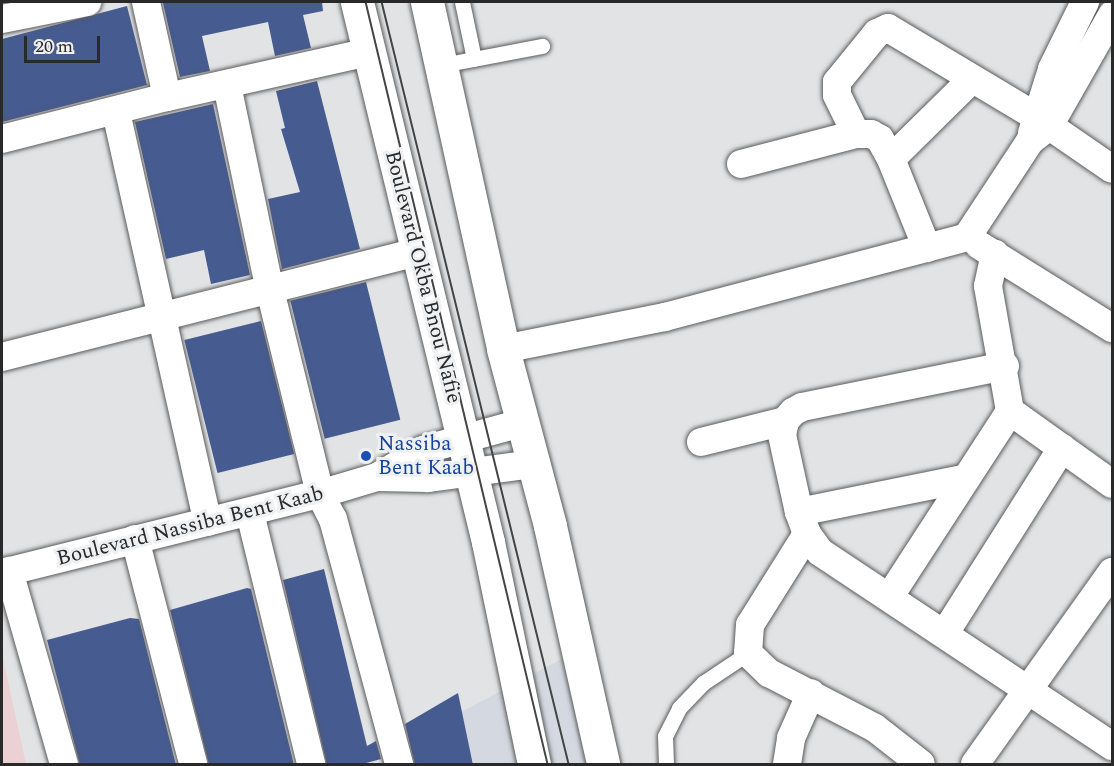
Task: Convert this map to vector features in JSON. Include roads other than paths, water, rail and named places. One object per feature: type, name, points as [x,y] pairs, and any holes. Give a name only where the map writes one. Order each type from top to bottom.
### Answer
[{"type":"main road","name":"Boulevard Okba Bnou Nafie","points":[[357,2],[488,542],[534,765]]},
{"type":"main road","points":[[427,2],[503,349],[603,765]]},
{"type":"street","points":[[2,19],[87,2]]},
{"type":"street","points":[[146,2],[167,97]]},
{"type":"street","points":[[1038,128],[1085,2]]},
{"type":"street","points":[[503,349],[666,317],[967,237],[1113,15]]},
{"type":"street","points":[[856,134],[837,95],[837,82],[876,33],[888,28],[904,35],[1038,128],[1113,169]]},
{"type":"street","points":[[2,139],[116,112],[167,97],[369,52]]},
{"type":"street","points":[[891,159],[971,80]]},
{"type":"street","points":[[227,85],[270,290],[320,494],[333,519],[399,765]]},
{"type":"street","points":[[116,112],[208,522]]},
{"type":"street","points":[[741,164],[856,134],[880,139],[891,159],[927,248]]},
{"type":"street","points":[[967,237],[1113,328]]},
{"type":"street","points":[[2,357],[416,252]]},
{"type":"street","points":[[890,596],[963,479],[1010,411],[1005,366],[988,286],[995,254]]},
{"type":"street","points":[[701,441],[784,421],[802,406],[1005,366]]},
{"type":"street","points":[[1010,411],[1113,484]]},
{"type":"street","points":[[784,421],[782,435],[803,523],[820,552],[890,596],[1113,746]]},
{"type":"street","name":"Boulevard Nassiba Bent Kaab","points":[[5,572],[320,494],[377,477],[423,450],[522,423]]},
{"type":"street","points":[[945,633],[1062,448]]},
{"type":"street","name":"Boulevard Nassiba Bent Kaab","points":[[377,477],[470,475],[532,464]]},
{"type":"street","points":[[921,765],[875,728],[769,673],[748,654],[750,625],[803,523],[963,479]]},
{"type":"street","points":[[250,513],[311,765]]},
{"type":"street","points":[[135,539],[193,765]]},
{"type":"street","points":[[5,572],[64,765]]},
{"type":"street","points":[[975,765],[1113,572]]},
{"type":"street","points":[[787,765],[791,738],[811,693]]},
{"type":"lane","points":[[462,2],[474,59]]},
{"type":"lane","points":[[442,65],[542,46]]},
{"type":"lane","points":[[666,765],[665,736],[679,708],[703,683],[748,654]]},
{"type":"tram line","points":[[366,2],[548,764]]},
{"type":"tram line","points":[[382,2],[569,764]]},
{"type":"place","name":"Nassiba Bent Kaab","points":[[366,456]]}]
